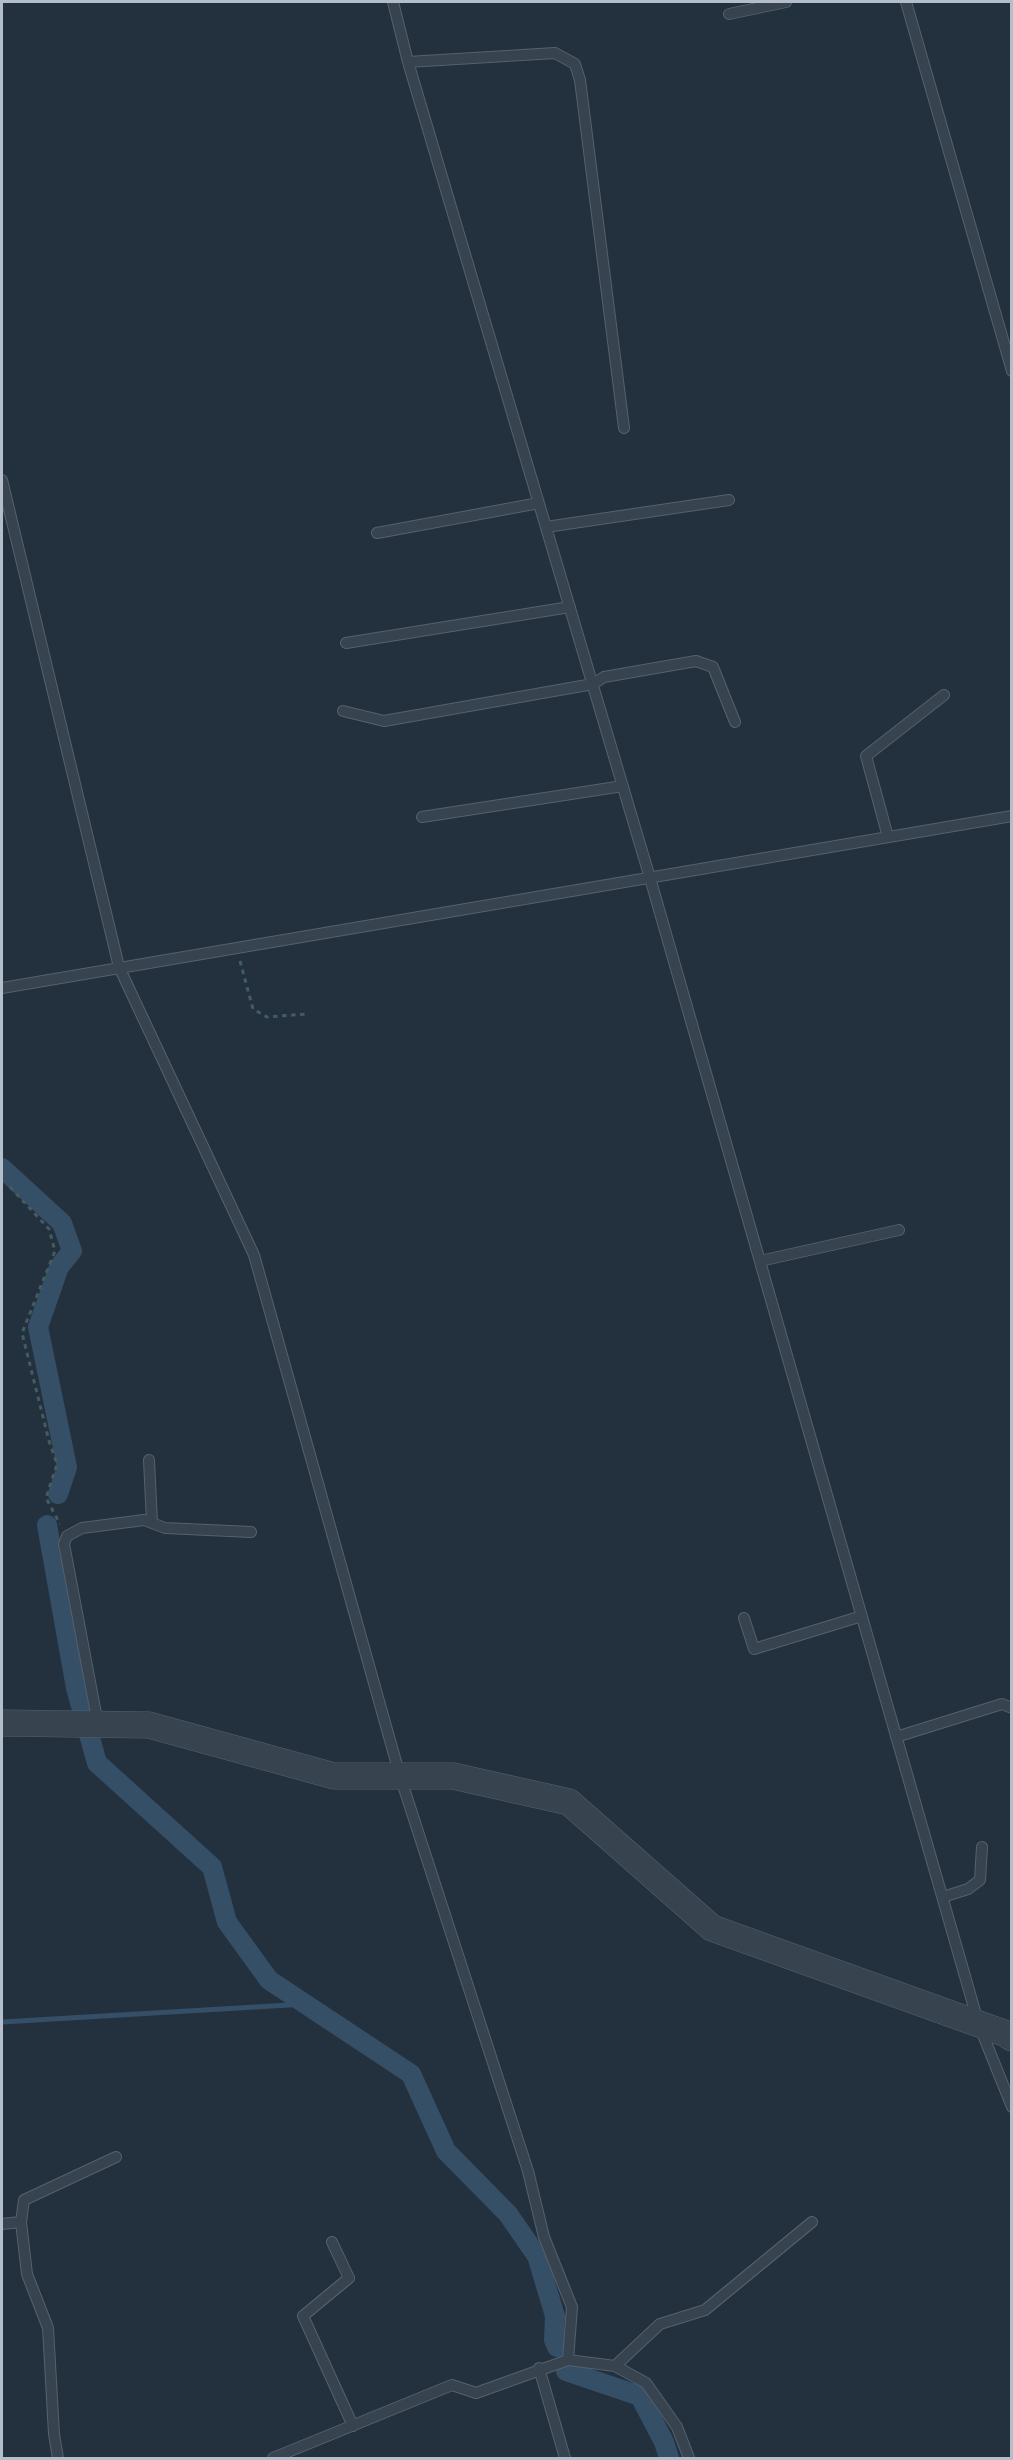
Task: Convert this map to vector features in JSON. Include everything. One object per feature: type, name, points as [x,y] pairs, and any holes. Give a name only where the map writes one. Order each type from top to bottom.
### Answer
[{"type":"street","points":[[2,1723],[149,1725],[334,1776],[453,1776],[569,1802],[712,1928],[1004,2033],[1011,2038]]},
{"type":"lane","points":[[393,2],[408,62],[650,878],[979,2025],[1011,2107]]},
{"type":"lane","points":[[729,14],[786,2]]},
{"type":"lane","points":[[906,2],[1011,371]]},
{"type":"lane","points":[[408,62],[555,54],[575,64],[580,80],[624,428]]},
{"type":"lane","points":[[2,480],[119,968],[254,1255],[400,1776],[528,2171],[544,2237],[572,2307],[568,2360]]},
{"type":"lane","points":[[546,527],[729,500]]},
{"type":"lane","points":[[377,533],[539,503]]},
{"type":"lane","points":[[346,643],[570,607]]},
{"type":"lane","points":[[343,711],[384,721],[593,684],[604,677],[696,661],[713,667],[735,722]]},
{"type":"lane","points":[[888,837],[866,756],[944,694]]},
{"type":"lane","points":[[422,817],[623,786]]},
{"type":"lane","points":[[2,988],[1011,816]]},
{"type":"lane","points":[[760,1261],[899,1230]]},
{"type":"lane","points":[[149,1460],[152,1523]]},
{"type":"lane","points":[[98,1724],[64,1544],[67,1536],[82,1528],[144,1520],[165,1528],[252,1532]]},
{"type":"lane","points":[[744,1618],[754,1649],[862,1616]]},
{"type":"lane","points":[[896,1737],[1002,1704],[1011,1708]]},
{"type":"lane","points":[[943,1897],[968,1889],[980,1880],[982,1847]]},
{"type":"lane","points":[[58,2458],[54,2434],[48,2328],[27,2274],[21,2222],[24,2200],[116,2157]]},
{"type":"lane","points":[[2,2224],[21,2222]]},
{"type":"lane","points":[[615,2366],[660,2324],[705,2310],[812,2222]]},
{"type":"lane","points":[[332,2242],[349,2278],[303,2316],[353,2426]]},
{"type":"lane","points":[[273,2458],[452,2385],[476,2393],[539,2368],[568,2360],[615,2366],[646,2383],[677,2427],[689,2458]]},
{"type":"lane","points":[[539,2368],[565,2458]]},
{"type":"path","points":[[237,948],[253,1009],[267,1017],[307,1014]]},
{"type":"path","points":[[10,1187],[49,1229],[55,1251],[22,1333],[57,1464],[46,1498],[67,1536]]},
{"type":"waterway","points":[[2,1168],[62,1223],[72,1251],[59,1267],[38,1327],[67,1467],[58,1494]]},
{"type":"waterway","points":[[47,1525],[76,1688],[97,1763],[212,1867],[227,1922],[269,1980],[411,2074],[446,2151],[508,2214],[537,2256],[555,2316],[554,2340],[557,2347]]},
{"type":"waterway","points":[[2,2022],[306,2004]]},
{"type":"waterway","points":[[566,2371],[640,2396],[664,2442],[669,2458]]}]
